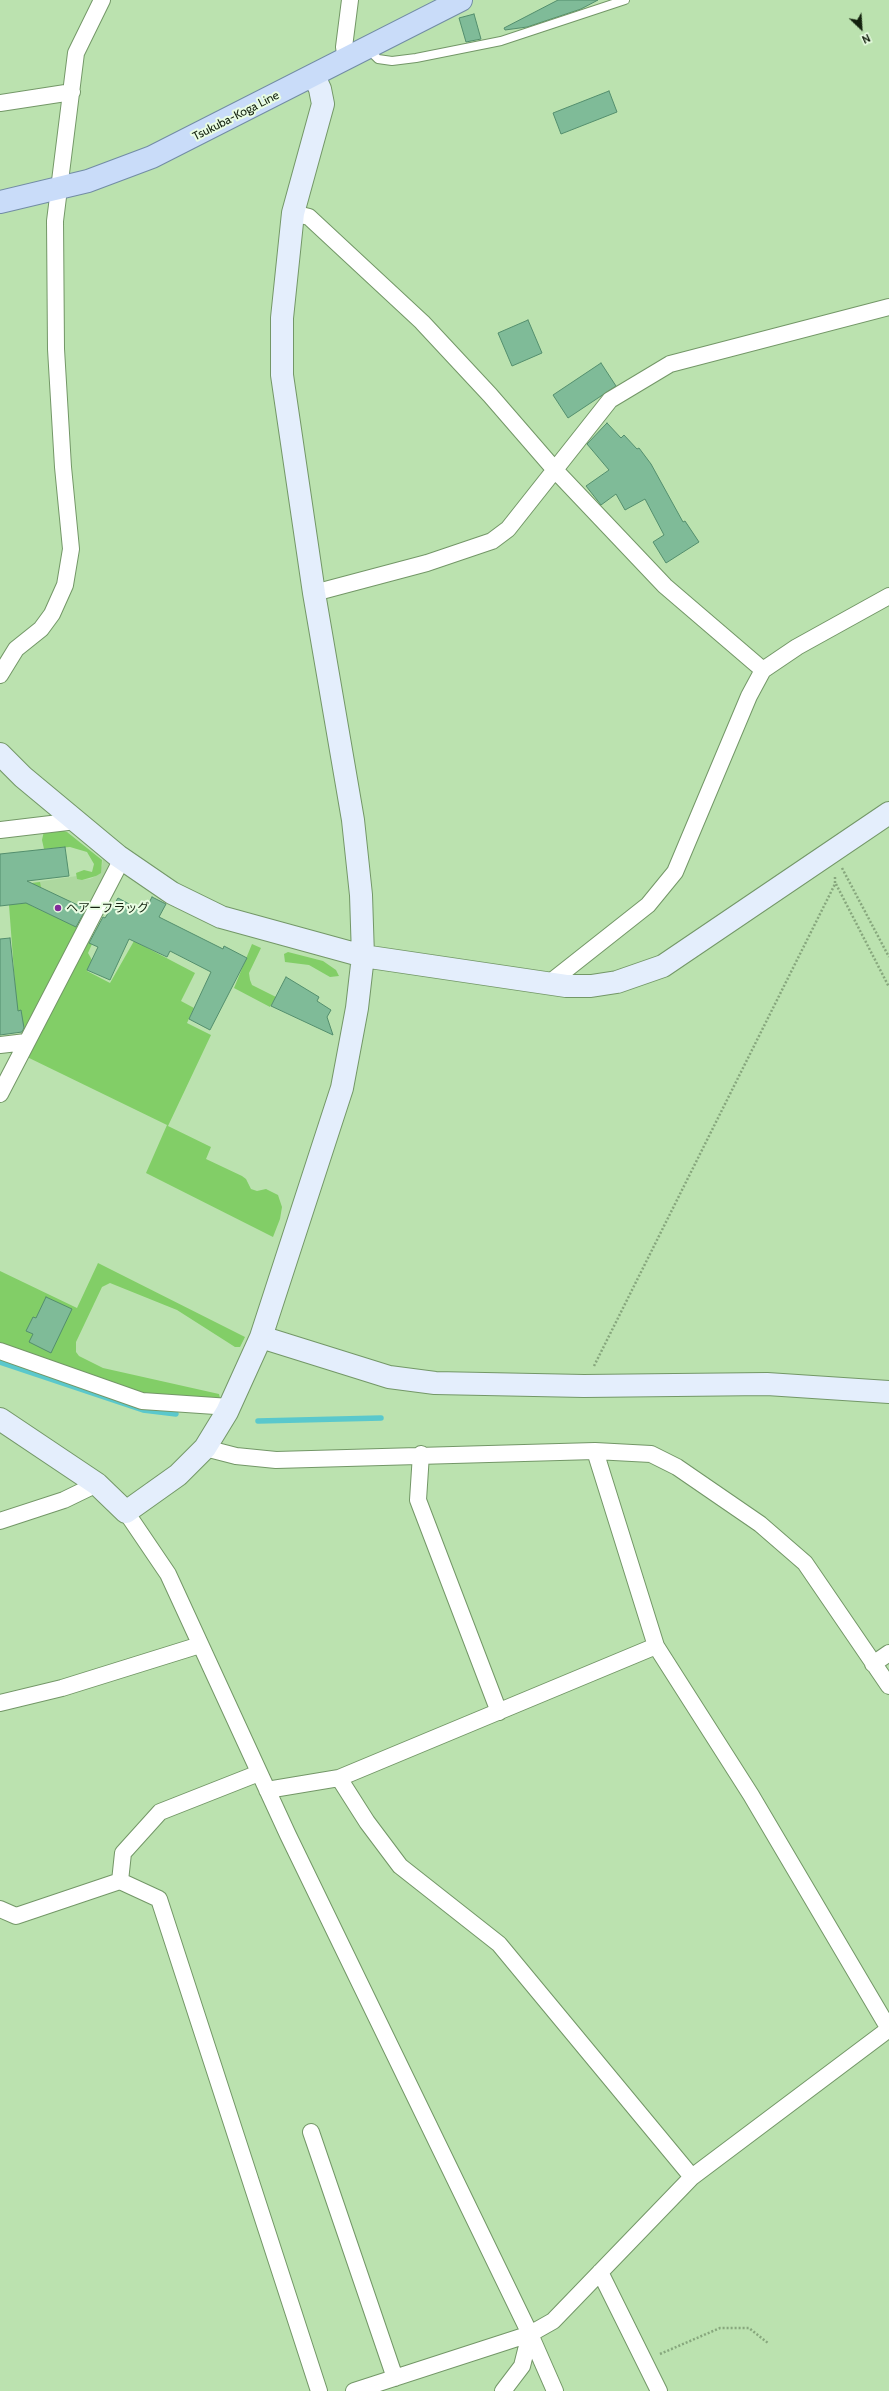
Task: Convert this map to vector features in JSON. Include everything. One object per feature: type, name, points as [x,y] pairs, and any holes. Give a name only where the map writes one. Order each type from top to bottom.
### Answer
[{"type":"main road","name":"Tsukuba-Koga Line","points":[[0,202],[61,189],[116,172],[152,158],[461,0]]},
{"type":"street","points":[[0,675],[16,649],[41,629],[52,614],[65,585],[72,549],[63,467],[56,349],[55,221],[61,189],[76,53],[102,0]]},
{"type":"street","points":[[346,59],[344,46],[350,0]]},
{"type":"street","points":[[126,1512],[178,1475],[205,1448],[230,1407],[261,1336],[342,1088],[357,1008],[362,956],[361,895],[352,820],[314,593],[282,375],[282,318],[293,213],[323,104],[320,89],[314,76]]},
{"type":"street","points":[[0,103],[72,92]]},
{"type":"street","points":[[293,213],[309,217],[422,322],[490,395],[555,470],[665,586],[763,670]]},
{"type":"street","points":[[314,593],[427,563],[492,541],[508,529],[610,400],[670,364],[889,307]]},
{"type":"street","points":[[548,984],[648,905],[675,872],[749,696],[763,670],[797,647],[889,596]]},
{"type":"street","points":[[0,754],[23,776],[122,859],[172,893],[221,917],[362,956],[548,984],[591,986],[617,982],[663,966],[889,813]]},
{"type":"street","points":[[0,830],[76,821]]},
{"type":"street","points":[[0,1094],[122,859]]},
{"type":"street","points":[[0,1045],[26,1042]]},
{"type":"street","points":[[261,1336],[396,1378],[434,1383],[483,1386],[767,1384],[889,1392]]},
{"type":"street","points":[[0,1350],[142,1401],[159,1404],[230,1407]]},
{"type":"street","points":[[0,1419],[97,1484],[126,1512],[168,1574],[259,1774],[530,2334],[555,2391]]},
{"type":"street","points":[[205,1448],[236,1456],[276,1460],[421,1454],[595,1450],[651,1454],[678,1467],[760,1524],[805,1564],[889,1686]]},
{"type":"street","points":[[372,2388],[396,2378],[530,2334],[553,2321],[692,2177],[889,2029],[751,1795],[656,1646],[595,1450]]},
{"type":"street","points":[[421,1454],[418,1500],[499,1712]]},
{"type":"street","points":[[0,1521],[64,1500],[97,1484]]},
{"type":"street","points":[[0,1703],[62,1688],[200,1645]]},
{"type":"street","points":[[267,1790],[339,1778],[656,1646]]},
{"type":"street","points":[[873,1664],[889,1653]]},
{"type":"street","points":[[120,1881],[123,1853],[160,1812],[259,1774]]},
{"type":"street","points":[[339,1778],[367,1822],[400,1866],[499,1944],[692,2177]]},
{"type":"street","points":[[0,1910],[16,1916],[120,1881],[159,1899],[319,2391]]},
{"type":"street","points":[[311,2132],[396,2378]]},
{"type":"street","points":[[600,2272],[660,2391]]},
{"type":"street","points":[[503,2391],[522,2366],[530,2334]]},
{"type":"lane","points":[[368,48],[378,59],[392,61],[416,58],[501,41],[625,0]]},
{"type":"lane","points":[[889,2029],[889,2040]]},
{"type":"path","points":[[832,852],[836,884],[889,987]]},
{"type":"path","points":[[832,852],[889,957]]},
{"type":"path","points":[[584,1386],[836,884]]},
{"type":"path","points":[[645,2361],[720,2328],[749,2328],[768,2343]]},
{"type":"shaded area","points":[[103,858],[117,868],[84,931],[32,906],[17,885],[77,876],[82,880],[90,879],[96,876],[102,866]]},
{"type":"green space","points":[[61,830],[67,832],[102,860],[101,873],[82,880],[77,879],[76,873],[84,870],[92,872],[94,864],[87,852],[70,847],[44,849],[42,840],[44,831]]},
{"type":"green space","points":[[40,882],[41,887],[32,906],[81,929],[24,1031],[21,1011],[11,1012],[0,987],[15,985],[9,905],[17,885]]},
{"type":"green space","points":[[85,941],[92,944],[88,953],[92,960],[87,971],[110,983],[134,941],[195,973],[181,1001],[194,1008],[187,1023],[211,1035],[168,1126],[211,1147],[206,1159],[242,1176],[246,1179],[251,1189],[257,1191],[266,1189],[278,1195],[282,1207],[280,1219],[273,1237],[146,1173],[167,1125],[25,1056]]},
{"type":"green space","points":[[252,944],[261,948],[249,973],[250,980],[252,985],[276,997],[270,1007],[234,988]]},
{"type":"green space","points":[[288,952],[323,961],[336,970],[339,976],[330,977],[309,965],[285,962],[284,954]]},
{"type":"green space","points":[[98,1263],[245,1337],[240,1347],[235,1347],[177,1310],[110,1283],[102,1287],[76,1342],[76,1352],[79,1356],[103,1368],[219,1394],[220,1398],[214,1400],[139,1393],[0,1346],[0,1271],[77,1308]]},
{"type":"building","points":[[558,0],[598,0],[581,9],[527,27],[505,30],[504,28]]},
{"type":"building","points":[[474,14],[481,39],[466,42],[459,18]]},
{"type":"building","points":[[609,91],[617,112],[561,134],[553,113]]},
{"type":"building","points":[[528,320],[542,353],[512,366],[498,333]]},
{"type":"building","points":[[601,363],[616,386],[568,418],[553,395]]},
{"type":"building","points":[[607,423],[621,438],[624,435],[637,449],[639,448],[651,464],[683,522],[685,521],[699,542],[666,563],[653,542],[664,535],[645,499],[625,510],[616,494],[601,505],[586,486],[609,470],[587,444]]},
{"type":"building","points":[[65,847],[69,876],[27,881],[86,909],[76,927],[26,903],[0,906],[0,854]]},
{"type":"building","points":[[152,897],[166,904],[159,917],[223,949],[224,946],[247,958],[210,1030],[189,1019],[211,972],[170,951],[167,957],[129,939],[110,980],[87,970],[98,947],[89,943],[103,917],[105,918],[118,898],[144,912]]},
{"type":"building","points":[[10,938],[18,1011],[21,1010],[24,1028],[22,1032],[0,1035],[0,939]]},
{"type":"building","points":[[286,977],[319,997],[317,1001],[331,1010],[327,1017],[333,1035],[271,1006]]},
{"type":"building","points":[[46,1297],[72,1309],[51,1353],[29,1342],[33,1334],[26,1331],[33,1317],[36,1318]]},
{"type":"waterway","points":[[0,1362],[143,1410],[176,1414]]},
{"type":"waterway","points":[[258,1421],[381,1418]]},
{"type":"place","name":"ヘアーフラッグ","points":[[58,908]]}]
